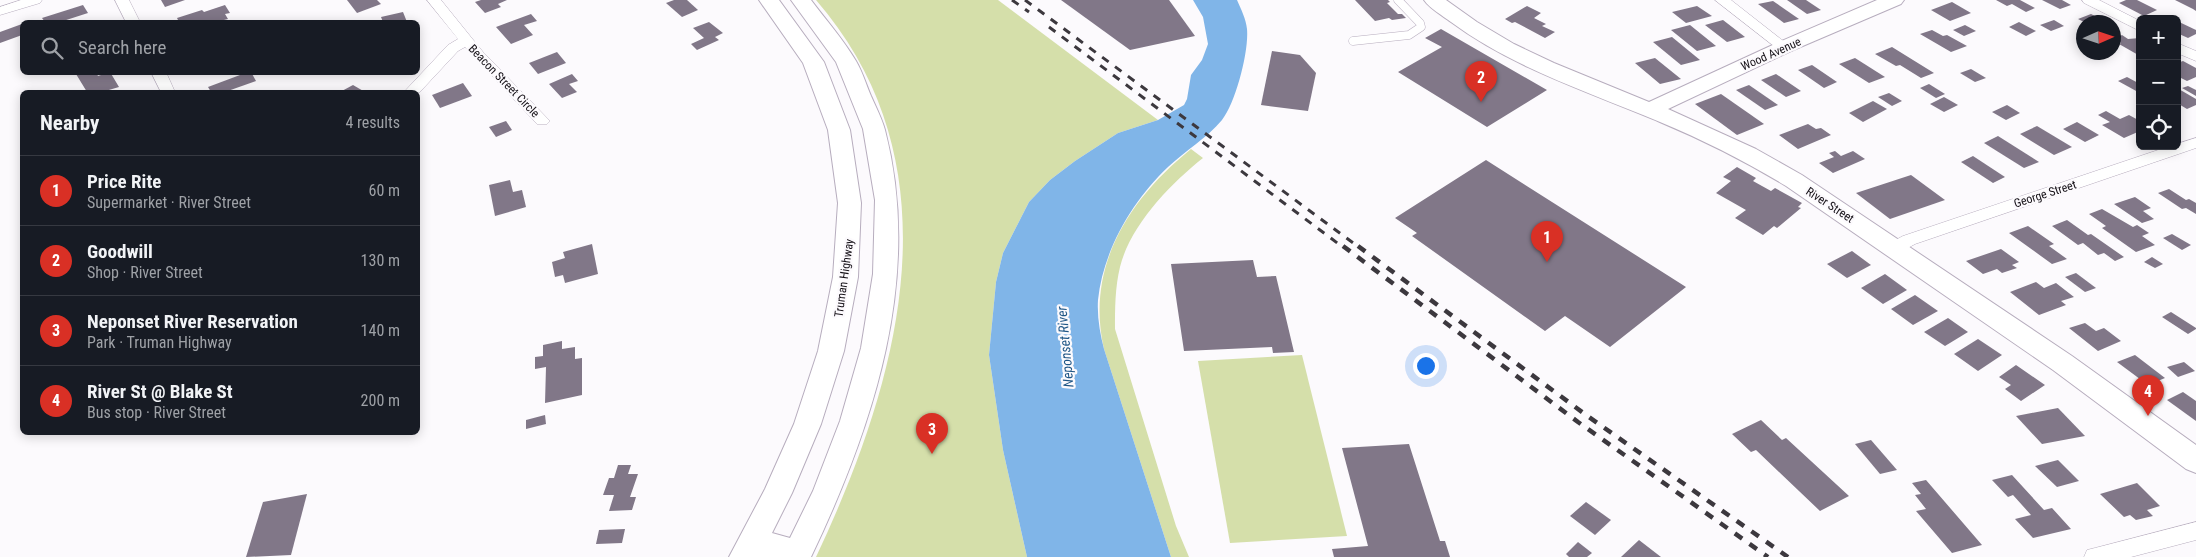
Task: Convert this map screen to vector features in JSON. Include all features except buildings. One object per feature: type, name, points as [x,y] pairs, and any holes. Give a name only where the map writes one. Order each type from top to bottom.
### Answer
[{"type":"main road","name":"Truman Highway","points":[[748,550],[787,474],[815,402],[841,307],[851,226],[847,173],[833,109],[808,54],[787,21],[769,0]]},
{"type":"main road","points":[[748,550],[797,555],[842,454],[864,388],[879,324],[888,264],[889,236],[882,166],[866,108],[855,81],[837,47],[801,0]]},
{"type":"main road","name":"River Street","points":[[1434,0],[1469,26],[1520,56],[1559,75],[1706,134],[1763,162],[2066,364],[2196,461]]},
{"type":"main road","name":"Wood Avenue","points":[[1649,110],[1894,0]]},
{"type":"street","points":[[0,11],[35,0]]},
{"type":"street","points":[[122,0],[132,20]]},
{"type":"street","name":"Beacon Street Circle","points":[[434,0],[466,41],[542,121]]},
{"type":"street","points":[[1722,0],[1784,48]]},
{"type":"street","points":[[2089,0],[2136,25]]},
{"type":"street","name":"Beacon Street Circle","points":[[413,90],[453,48],[466,41]]},
{"type":"street","points":[[2181,49],[2196,56]]},
{"type":"street","points":[[160,75],[167,90]]},
{"type":"street","name":"George Street","points":[[1894,248],[1982,215],[2196,143]]},
{"type":"street","points":[[2095,557],[2196,531]]},
{"type":"lane","points":[[1353,40],[1409,35],[1421,27],[1420,23],[1398,0]]},
{"type":"green space","points":[[816,0],[998,0],[1158,120],[1118,133],[1050,180],[1029,202],[1003,253],[996,282],[989,355],[1003,450],[1027,557],[816,557],[846,489],[872,418],[891,346],[902,274],[901,202],[889,132],[861,64]]},
{"type":"green space","points":[[1191,149],[1203,158],[1165,193],[1142,221],[1125,252],[1120,267],[1116,298],[1115,329],[1176,526],[1189,557],[1171,557],[1104,349],[1100,319],[1101,290],[1107,263],[1117,237],[1131,213],[1149,190]]},
{"type":"green space","points":[[1302,355],[1347,536],[1230,543],[1198,361]]},
{"type":"water","name":"Neponset River","points":[[1193,0],[1237,0],[1246,22],[1247,38],[1244,63],[1237,89],[1222,120],[1210,133],[1155,180],[1131,211],[1121,228],[1106,263],[1098,300],[1099,325],[1104,349],[1171,557],[1027,557],[1003,450],[989,355],[996,282],[1003,253],[1029,202],[1050,180],[1118,133],[1158,120],[1184,105],[1187,99],[1191,75],[1202,60],[1208,44],[1203,17]]},
{"type":"railway","points":[[1012,0],[1029,12]]},
{"type":"railway","points":[[1025,0],[1360,248]]},
{"type":"railway","points":[[1049,27],[1344,248]]},
{"type":"railway","points":[[1343,246],[1578,422],[1768,557]]},
{"type":"railway","points":[[1358,246],[1586,415],[1788,557]]},
{"type":"place","name":"Goodwill","points":[[1481,102]]},
{"type":"place","name":"Price Rite","points":[[1547,262]]},
{"type":"place","name":"River St @ Blake St","points":[[2148,416]]},
{"type":"place","name":"Neponset River Reservation","points":[[932,454]]}]
